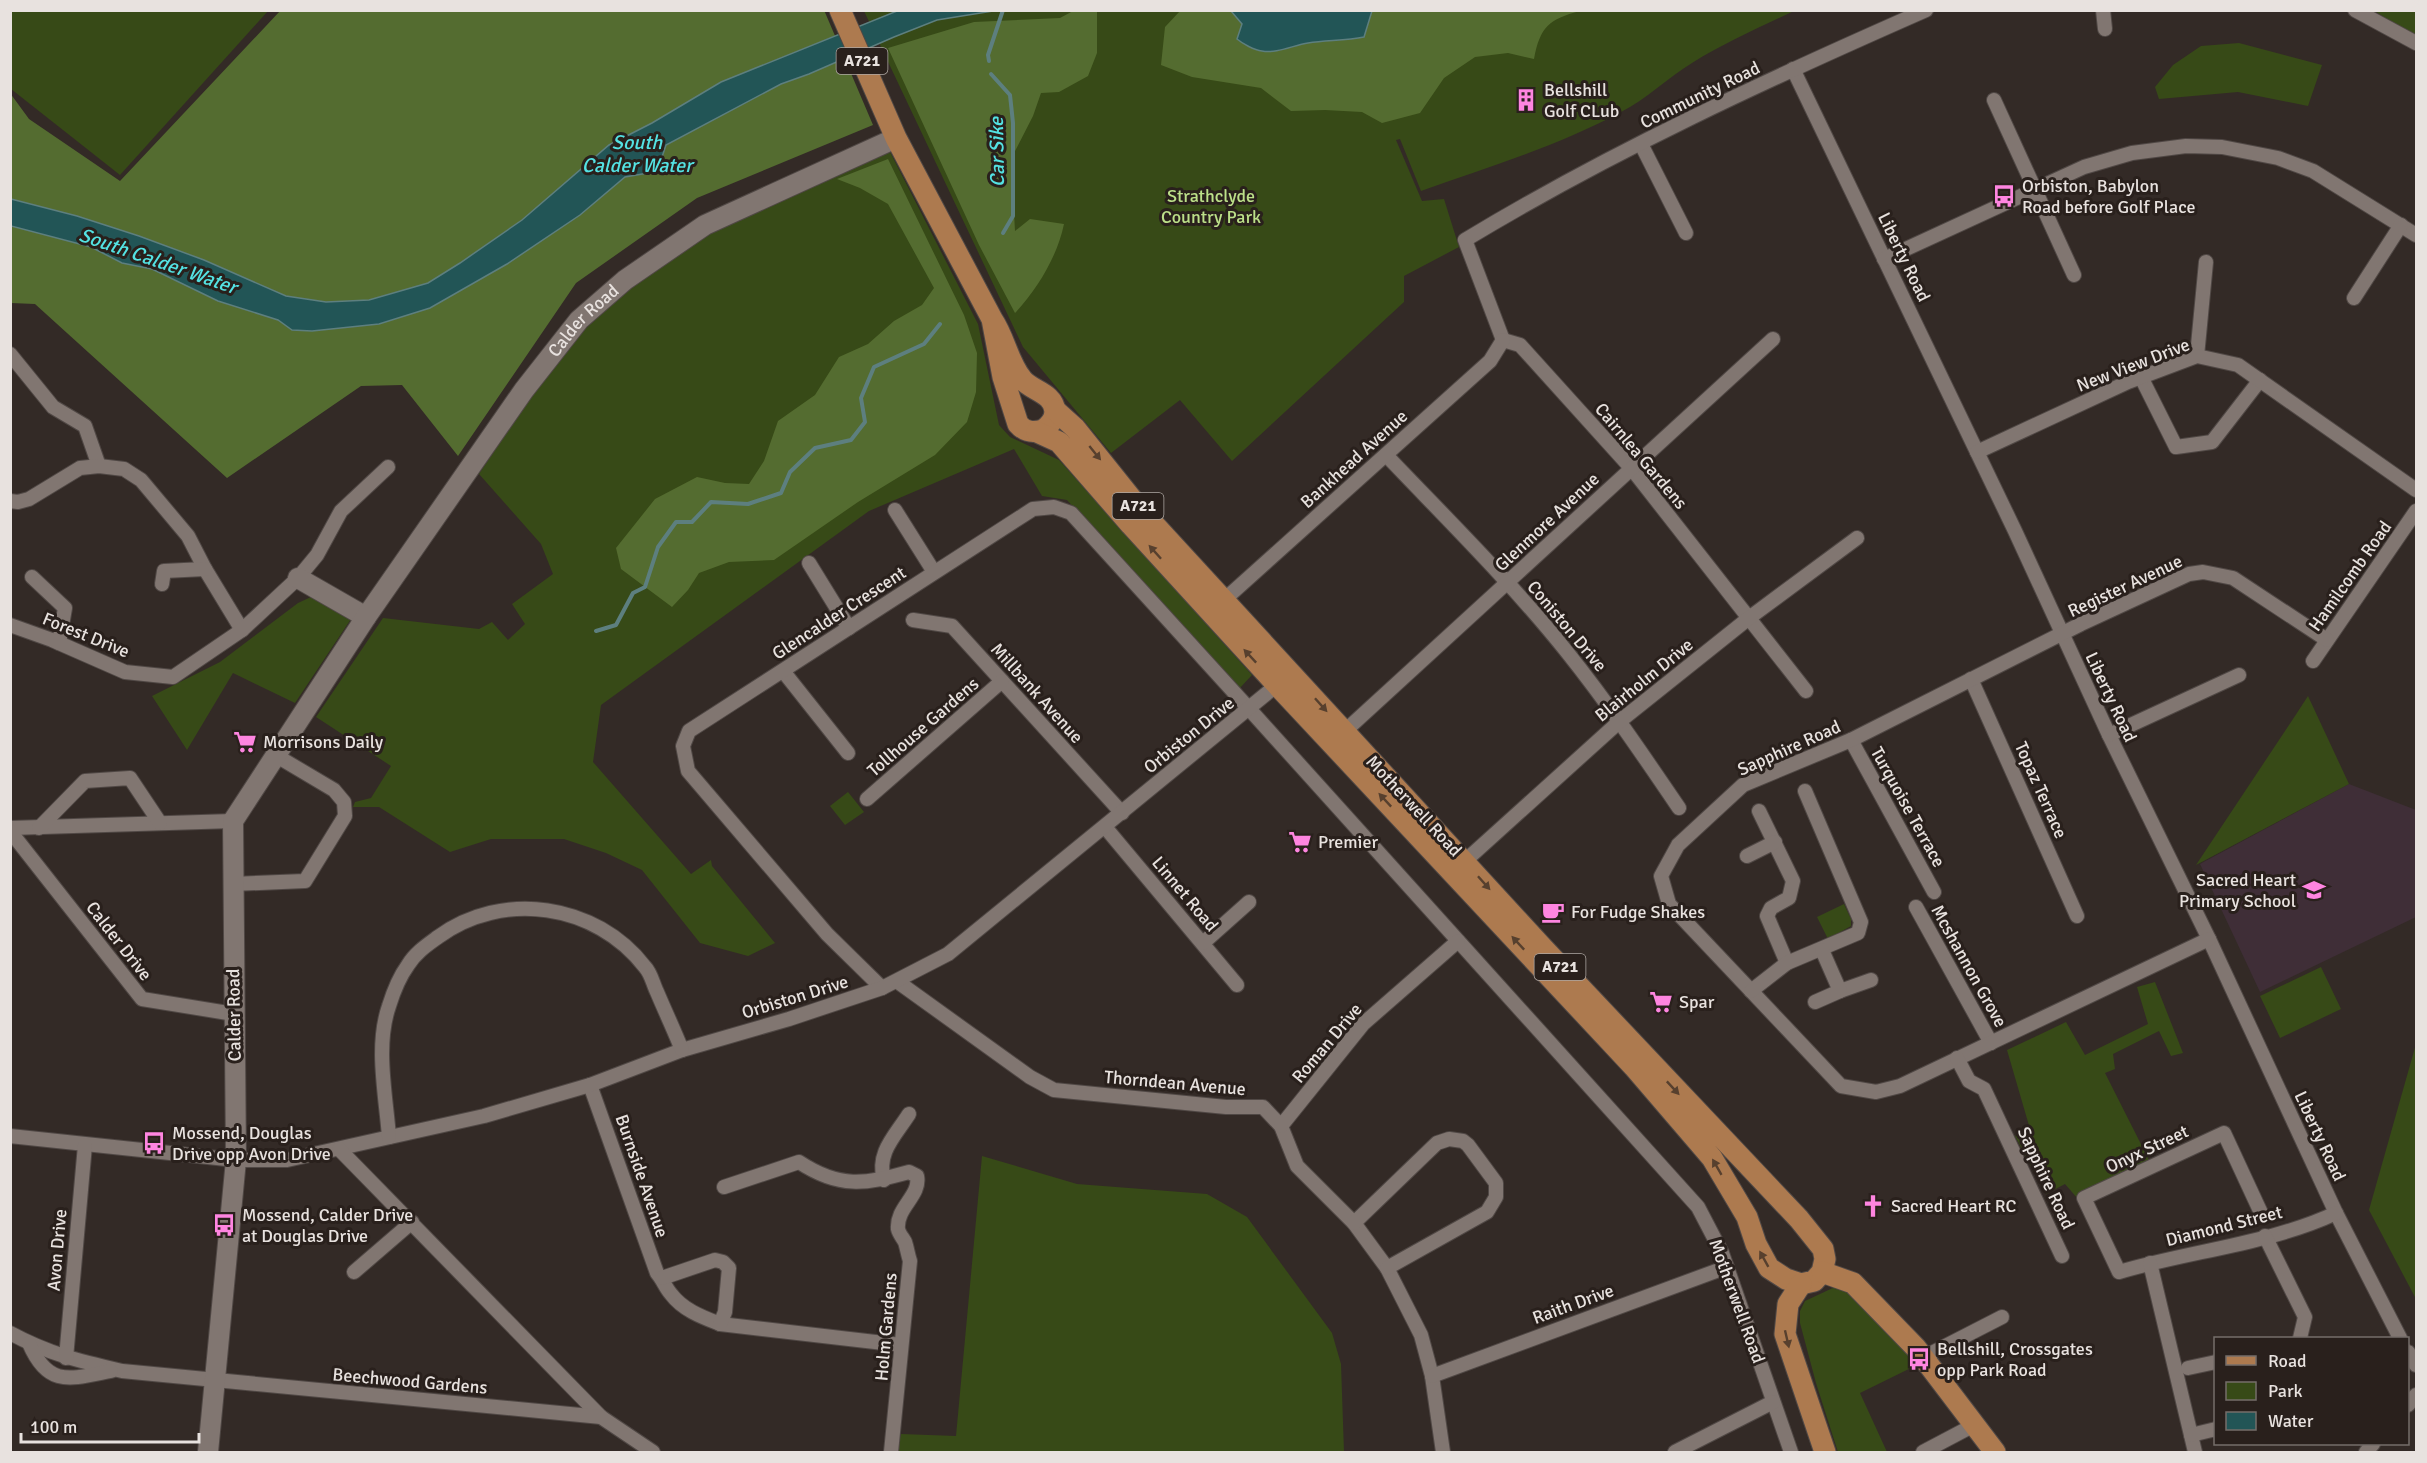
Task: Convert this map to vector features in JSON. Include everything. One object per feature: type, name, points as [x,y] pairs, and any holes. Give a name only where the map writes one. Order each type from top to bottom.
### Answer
[{"type":"main road","name":"A721","points":[[840,10],[896,138],[992,320],[1002,334],[1013,364],[1022,380],[1051,400],[1054,410]]},
{"type":"main road","name":"A721","points":[[992,320],[1014,416],[1022,429],[1037,432]]},
{"type":"main road","points":[[1013,409],[1018,399],[1027,392],[1036,390]]},
{"type":"main road","points":[[1037,432],[1048,426],[1053,419],[1054,410]]},
{"type":"main road","name":"Motherwell Road","points":[[1054,410],[1075,428],[1139,508],[1559,966],[1779,1198],[1823,1249],[1825,1259],[1822,1272]]},
{"type":"main road","name":"Motherwell Road","points":[[1037,432],[1059,442],[1131,525],[1277,685],[1634,1067],[1712,1158],[1747,1217],[1756,1244],[1769,1268],[1786,1279],[1801,1284],[1788,1304],[1785,1334],[1825,1452]]},
{"type":"main road","points":[[1747,1217],[1759,1201],[1779,1198]]},
{"type":"main road","points":[[1801,1284],[1814,1281],[1822,1272],[1853,1283],[1924,1357],[1995,1452]]},
{"type":"street","name":"Community Road","points":[[1503,340],[1465,240],[1537,196],[1641,144],[1793,69],[1926,10]]},
{"type":"street","points":[[2103,10],[2105,29]]},
{"type":"street","points":[[2355,10],[2416,43]]},
{"type":"street","name":"Liberty Road","points":[[1793,69],[1977,452],[2109,735],[2209,939],[2336,1213],[2399,1337]]},
{"type":"street","points":[[1994,100],[2074,275]]},
{"type":"street","name":"Calder Road","points":[[208,1452],[236,1160],[233,821],[366,617],[524,390],[579,320],[625,280],[705,225],[896,138]]},
{"type":"street","points":[[1641,144],[1686,233]]},
{"type":"street","points":[[1884,259],[2085,167],[2132,153],[2186,146],[2222,147],[2278,158],[2313,171],[2416,235]]},
{"type":"street","points":[[2354,298],[2401,225]]},
{"type":"street","points":[[2197,356],[2206,262]]},
{"type":"street","name":"Glenmore Avenue","points":[[1345,731],[1773,339]]},
{"type":"street","name":"Bankhead Avenue","points":[[1224,600],[1490,361],[1503,340]]},
{"type":"street","name":"Cairnlea Gardens","points":[[1503,340],[1520,345],[1632,469],[1806,691]]},
{"type":"street","points":[[10,354],[53,406],[85,426],[99,466]]},
{"type":"street","name":"New View Drive","points":[[1977,452],[2141,377],[2197,356],[2238,365],[2416,490]]},
{"type":"street","points":[[2141,377],[2176,447],[2212,442],[2260,380]]},
{"type":"street","name":"Coniston Drive","points":[[1386,455],[1508,583],[1566,651],[1620,722],[1679,808]]},
{"type":"street","points":[[10,501],[18,502],[29,498],[80,468],[99,466],[124,469],[141,480],[188,536],[242,630]]},
{"type":"street","name":"Forest Drive","points":[[10,625],[59,643],[125,672],[173,677],[242,630],[298,578],[317,555],[341,511],[388,467]]},
{"type":"street","name":"Glencalder Crescent","points":[[882,988],[827,934],[688,771],[683,746],[689,731],[1033,509],[1054,507],[1071,513],[1250,709]]},
{"type":"street","points":[[895,510],[934,572]]},
{"type":"street","name":"Hamilcomb Road","points":[[2313,661],[2416,511]]},
{"type":"street","name":"Blairholm Drive","points":[[1464,861],[1620,722],[1749,618],[1857,538]]},
{"type":"street","points":[[809,563],[849,628]]},
{"type":"street","points":[[159,573],[205,568]]},
{"type":"street","name":"Register Avenue","points":[[2062,635],[2181,577],[2203,572],[2233,578],[2327,640]]},
{"type":"street","points":[[32,577],[65,608],[59,643]]},
{"type":"street","points":[[298,578],[366,617]]},
{"type":"street","name":"Millbank Avenue","points":[[913,620],[952,626],[1122,813]]},
{"type":"street","name":"Sapphire Road","points":[[2062,635],[1851,740],[1743,786],[1678,846],[1661,876],[1670,904],[1841,1086],[1876,1092],[1900,1086],[2209,939]]},
{"type":"street","points":[[783,671],[848,753]]},
{"type":"street","points":[[2109,735],[2240,675]]},
{"type":"street","name":"Topaz Terrace","points":[[1971,679],[2078,916]]},
{"type":"street","name":"Tollhouse Gardens","points":[[867,799],[1002,681]]},
{"type":"street","name":"Orbiston Drive","points":[[10,1136],[236,1160],[287,1160],[484,1116],[590,1085],[682,1050],[789,1019],[882,988],[898,982],[948,954],[1277,685]]},
{"type":"street","name":"Motherwell Road","points":[[1250,709],[1698,1208],[1722,1253],[1791,1452]]},
{"type":"street","name":"Turquoise Terrace","points":[[1851,740],[1934,891]]},
{"type":"street","points":[[233,884],[305,881],[345,816],[344,802],[334,790],[275,755]]},
{"type":"street","points":[[39,828],[85,781],[130,778],[160,824]]},
{"type":"street","points":[[1750,991],[1787,963],[1858,933],[1862,922],[1805,791]]},
{"type":"street","points":[[1759,811],[1793,881],[1789,898],[1771,908],[1767,916],[1787,963]]},
{"type":"street","points":[[10,830],[233,821]]},
{"type":"street","name":"Linnet Road","points":[[1105,827],[1237,985]]},
{"type":"street","name":"Calder Drive","points":[[10,830],[142,999],[234,1014]]},
{"type":"street","points":[[1747,856],[1774,842]]},
{"type":"street","points":[[1203,943],[1249,902]]},
{"type":"street","name":"Mcshannon Grove","points":[[1916,907],[1991,1043]]},
{"type":"street","points":[[389,1137],[383,1054],[385,1030],[388,1007],[407,966],[420,950],[447,930],[466,920],[496,910],[546,909],[597,927],[620,942],[646,968],[682,1050]]},
{"type":"street","name":"Roman Drive","points":[[1281,1126],[1363,1024],[1458,941]]},
{"type":"street","points":[[1822,950],[1840,991]]},
{"type":"street","points":[[1815,1002],[1871,980]]},
{"type":"street","name":"Thorndean Avenue","points":[[898,982],[1030,1077],[1054,1090],[1226,1107],[1263,1107],[1281,1126],[1297,1166],[1354,1223],[1387,1268],[1421,1335],[1432,1376],[1443,1452]]},
{"type":"street","name":"Sapphire Road","points":[[1958,1058],[1969,1081],[1984,1089],[2062,1256]]},
{"type":"street","name":"Burnside Avenue","points":[[590,1085],[657,1273],[671,1294],[692,1313],[720,1324],[902,1345]]},
{"type":"street","points":[[884,1180],[880,1168],[884,1152],[909,1114]]},
{"type":"street","name":"Onyx Street","points":[[2119,1272],[2084,1198],[2224,1133],[2262,1215]]},
{"type":"street","points":[[1354,1223],[1437,1143],[1463,1140],[1496,1183],[1496,1197],[1493,1206],[1487,1212],[1387,1268]]},
{"type":"street","name":"Avon Drive","points":[[66,1358],[84,1145]]},
{"type":"street","name":"Beechwood Gardens","points":[[339,1149],[601,1417],[653,1452]]},
{"type":"street","name":"Holm Gardens","points":[[724,1187],[799,1162],[841,1182],[884,1180],[909,1172],[917,1176],[916,1191],[906,1202],[898,1230],[910,1261],[891,1452]]},
{"type":"street","name":"Diamond Street","points":[[2119,1272],[2265,1236],[2319,1221],[2336,1213]]},
{"type":"street","points":[[354,1272],[412,1222]]},
{"type":"street","points":[[2265,1236],[2305,1317],[2300,1337]]},
{"type":"street","points":[[662,1278],[715,1260],[723,1262],[729,1268],[724,1312],[720,1324]]},
{"type":"street","points":[[2150,1263],[2195,1452]]},
{"type":"street","name":"Raith Drive","points":[[1432,1376],[1727,1267]]},
{"type":"street","points":[[1924,1357],[2002,1317]]},
{"type":"street","points":[[10,1333],[66,1358],[122,1371]]},
{"type":"street","points":[[29,1343],[36,1360],[45,1370],[57,1377],[122,1371]]},
{"type":"street","points":[[2188,1368],[2214,1362]]},
{"type":"street","name":"Beechwood Gardens","points":[[122,1371],[601,1417]]},
{"type":"street","points":[[1675,1452],[1773,1402]]},
{"type":"street","points":[[1923,1452],[1976,1425]]},
{"type":"street","points":[[2191,1435],[2214,1429]]},
{"type":"shaded area","name":"Sacred Heart Primary School","points":[[2349,784],[2416,810],[2416,917],[2260,992],[2200,864]]},
{"type":"green space","points":[[824,10],[873,125],[697,198],[576,283],[458,456],[402,385],[361,386],[227,478],[35,304],[11,303],[10,93],[29,119],[120,181],[280,11]]},
{"type":"green space","points":[[10,11],[268,11],[120,175],[11,89]]},
{"type":"green space","name":"Strathclyde Country Park","points":[[864,11],[1794,11],[1704,56],[1630,107],[1597,124],[1522,155],[1421,191],[1400,139],[1396,140],[1422,201],[1444,199],[1459,247],[1404,276],[1404,302],[1232,461],[1180,400],[1111,453],[1023,347]]},
{"type":"green space","points":[[1073,11],[1097,11],[1097,53],[1088,76],[1059,92],[1041,93],[1033,116],[1011,159],[1015,231],[1030,219],[1064,224],[1057,248],[1046,272],[1015,313],[979,245],[888,48],[974,22],[1060,18]]},
{"type":"green space","points":[[1180,11],[1580,11],[1561,17],[1548,26],[1539,39],[1534,59],[1508,53],[1475,57],[1444,78],[1420,113],[1382,123],[1362,112],[1291,111],[1261,88],[1192,77],[1161,65],[1165,27]]},
{"type":"green space","points":[[2375,11],[2416,11],[2416,35],[2399,27]]},
{"type":"green space","points":[[2239,43],[2322,65],[2308,106],[2238,92],[2159,99],[2155,87],[2173,65],[2201,46]]},
{"type":"green space","points":[[889,150],[978,324],[999,425],[1010,437],[1059,460],[1252,675],[1238,690],[1067,500],[1042,496],[1014,449],[869,511],[601,705],[593,762],[691,874],[711,860],[712,866],[775,943],[748,956],[700,943],[642,870],[606,853],[564,839],[491,839],[450,852],[379,807],[353,807],[355,802],[371,798],[391,766],[316,717],[383,618],[479,629],[492,622],[508,640],[525,624],[512,604],[553,574],[541,544],[479,474],[531,396],[585,329],[635,283],[701,235]]},
{"type":"green space","points":[[888,159],[964,315],[977,353],[976,392],[967,422],[935,455],[858,502],[774,560],[729,562],[699,573],[688,590],[672,607],[621,569],[616,548],[655,499],[697,477],[725,483],[749,484],[764,461],[778,421],[815,395],[839,357],[868,344],[894,321],[922,305],[934,288],[888,204],[860,188],[837,179]]},
{"type":"green space","points":[[311,597],[351,619],[295,703],[233,673],[187,750],[152,696],[220,662],[298,603]]},
{"type":"green space","points":[[2308,696],[2349,784],[2196,865],[2295,716]]},
{"type":"green space","points":[[848,792],[864,812],[845,825],[830,806]]},
{"type":"green space","points":[[1844,904],[1851,919],[1851,926],[1828,939],[1817,917]]},
{"type":"green space","points":[[2321,967],[2341,1009],[2280,1038],[2260,996]]},
{"type":"green space","points":[[2155,982],[2183,1053],[2171,1056],[2159,1031],[2113,1054],[2115,1069],[2105,1073],[2149,1160],[2078,1199],[2065,1184],[2046,1194],[2015,1136],[2030,1129],[2007,1050],[2066,1022],[2085,1055],[2148,1024],[2137,987]]},
{"type":"green space","points":[[2416,1044],[2416,1299],[2369,1210]]},
{"type":"green space","points":[[982,1156],[1077,1184],[1207,1194],[1247,1217],[1332,1333],[1341,1364],[1344,1452],[897,1452],[901,1434],[956,1436]]},
{"type":"green space","points":[[1837,1286],[1846,1289],[1919,1364],[1860,1393],[1887,1452],[1838,1452],[1816,1383],[1800,1323],[1800,1311],[1805,1301]]},
{"type":"water","points":[[1372,10],[1364,37],[1308,43],[1267,52],[1245,45],[1237,39],[1242,24],[1231,11]]},
{"type":"water","name":"South Calder Water","points":[[897,11],[993,11],[937,20],[781,84],[666,145],[662,157],[648,173],[625,177],[580,215],[507,264],[430,308],[379,324],[312,331],[292,330],[278,320],[218,301],[152,269],[122,263],[91,247],[11,226],[11,199],[77,216],[139,236],[204,260],[286,296],[326,302],[369,300],[428,283],[522,220],[609,145],[652,123],[721,82]]},
{"type":"waterway","name":"Car Sike","points":[[989,61],[988,55],[1003,10]]},
{"type":"waterway","name":"Car Sike","points":[[991,74],[1010,95],[1013,123],[1013,216],[1003,233]]},
{"type":"waterway","name":"Car Sike","points":[[596,631],[616,625],[633,593],[645,587],[658,547],[676,522],[692,522],[711,502],[748,504],[781,493],[790,472],[815,448],[851,440],[865,422],[861,398],[874,367],[924,344],[940,324]]},
{"type":"place","name":"Bellshill Golf CLub","points":[[1526,100]]},
{"type":"place","name":"Orbiston, Babylon Road before Golf Place","points":[[2004,196]]},
{"type":"place","name":"Morrisons Daily","points":[[245,742]]},
{"type":"place","name":"Premier","points":[[1300,842]]},
{"type":"place","name":"Sacred Heart Primary School","points":[[2314,890]]},
{"type":"place","name":"For Fudge Shakes","points":[[1553,912]]},
{"type":"place","name":"Spar","points":[[1661,1002]]},
{"type":"place","name":"Mossend, Douglas Drive opp Avon Drive","points":[[154,1143]]},
{"type":"place","name":"Sacred Heart RC","points":[[1873,1206]]},
{"type":"place","name":"Mossend, Calder Drive at Douglas Drive","points":[[224,1225]]},
{"type":"place","name":"Bellshill, Crossgates opp Park Road","points":[[1919,1359]]}]
